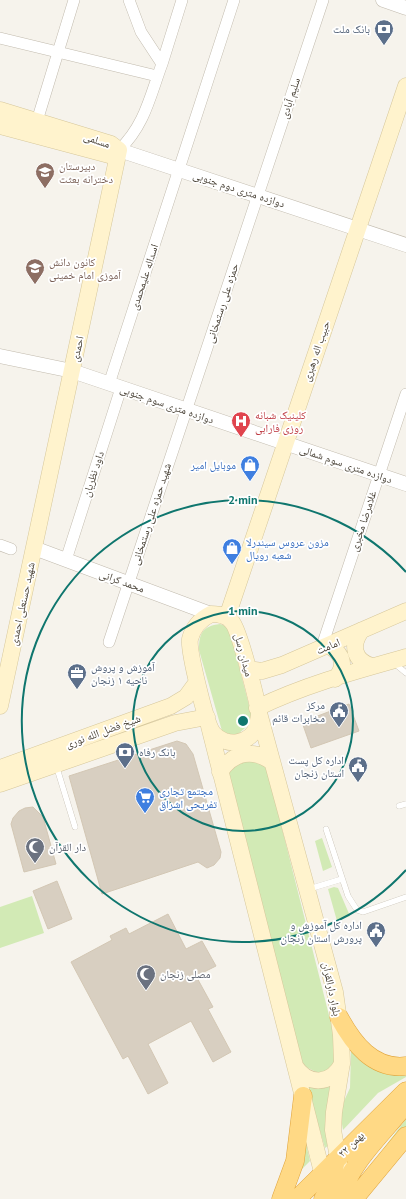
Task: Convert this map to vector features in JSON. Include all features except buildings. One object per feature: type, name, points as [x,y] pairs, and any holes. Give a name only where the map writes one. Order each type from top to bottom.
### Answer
[{"type":"highway","points":[[339,1017],[350,1038],[372,1058],[388,1065],[406,1066]]},
{"type":"highway","name":"۲۲ بهمن","points":[[299,1196],[406,1091]]},
{"type":"highway","points":[[281,1199],[295,1161],[304,1096]]},
{"type":"highway","points":[[336,1196],[354,1167],[406,1104]]},
{"type":"highway","points":[[366,1199],[380,1169],[406,1136]]},
{"type":"highway","points":[[336,1196],[337,1158]]},
{"type":"highway","points":[[299,1196],[318,1190],[322,1196],[336,1196],[380,1169]]},
{"type":"main road","name":"حبیب اله رهبری","points":[[227,617],[406,86]]},
{"type":"main road","name":"مسلمی","points":[[0,110],[111,144],[120,150]]},
{"type":"main road","name":"مسلمی","points":[[0,126],[109,155],[120,150]]},
{"type":"main road","name":"احمدی","points":[[34,548],[120,150]]},
{"type":"main road","name":"شهید حسنعلی احمدی","points":[[0,706],[34,548]]},
{"type":"main road","name":"امامت","points":[[248,669],[262,671],[272,669],[406,611]]},
{"type":"main road","points":[[227,617],[219,614],[211,614],[202,618],[196,625],[190,639],[190,655],[304,1096],[322,1173],[336,1196]]},
{"type":"main road","name":"میدان رسل","points":[[227,617],[237,629],[258,710]]},
{"type":"main road","points":[[362,630],[357,636],[354,644],[355,652],[358,659],[364,664],[372,666]]},
{"type":"main road","points":[[325,647],[336,650],[341,657],[343,665],[340,673],[335,679]]},
{"type":"main road","points":[[208,722],[220,739],[235,742],[250,736],[256,729],[258,710],[281,696],[372,666],[399,659]]},
{"type":"main road","name":"شیخ فضل الله نوری","points":[[0,768],[171,706],[186,697],[197,682]]},
{"type":"main road","name":"بلوار دارالقرآن","points":[[258,710],[335,992],[339,1017],[342,1063],[334,1112],[333,1130],[337,1158]]},
{"type":"main road","name":"شیخ فضل الله نوری","points":[[0,784],[175,723],[208,722]]},
{"type":"main road","points":[[220,772],[226,763],[234,757],[244,753],[254,753],[264,756],[272,762]]},
{"type":"main road","points":[[296,1066],[300,1073],[315,1081],[324,1080],[335,1074],[342,1063]]},
{"type":"street","points":[[37,121],[74,0]]},
{"type":"street","points":[[129,0],[141,32],[162,64]]},
{"type":"street","points":[[120,150],[131,138],[142,122],[182,0]]},
{"type":"street","name":"اسداله علیمحمدی","points":[[115,386],[179,170],[234,0]]},
{"type":"street","name":"سلیم آبادی","points":[[258,196],[323,0]]},
{"type":"street","points":[[383,0],[406,8]]},
{"type":"street","points":[[0,38],[157,76]]},
{"type":"street","name":"دوازده متری دوم جنوبی","points":[[120,150],[406,244]]},
{"type":"street","name":"حمزه علی رستمخانی","points":[[186,410],[258,196]]},
{"type":"street","name":"دوازده متری سوم جنوبی","points":[[0,356],[72,371],[286,443]]},
{"type":"street","name":"داود نظریان","points":[[66,560],[115,386]]},
{"type":"street","name":"غلامرضا مخبری","points":[[325,647],[406,394]]},
{"type":"street","name":"شهید حمزه علی رستمخانی","points":[[109,642],[186,410]]},
{"type":"street","name":"دوازده متری سوم شمالی","points":[[286,443],[406,484]]},
{"type":"street","name":"محمد کرانی","points":[[34,548],[211,614]]},
{"type":"lane","points":[[399,659],[406,673]]},
{"type":"lane","points":[[56,764],[75,827]]},
{"type":"lane","points":[[399,806],[406,804]]},
{"type":"lane","points":[[326,829],[342,879],[352,904],[357,910],[363,912],[406,897]]},
{"type":"lane","points":[[307,889],[342,879]]},
{"type":"green space","points":[[220,624],[228,627],[231,635],[252,717],[251,723],[238,734],[229,734],[222,731],[199,650],[201,635],[205,629]]},
{"type":"green space","points":[[248,757],[266,765],[337,1047],[337,1061],[322,1075],[306,1067],[300,1059],[226,772]]},
{"type":"green space","points":[[322,838],[332,867],[323,871],[315,841]]},
{"type":"green space","points":[[334,887],[338,888],[350,916],[337,921],[328,889]]},
{"type":"green space","points":[[32,896],[44,933],[0,948],[0,907]]},
{"type":"green space","points":[[351,1051],[364,1063],[376,1070],[406,1077],[378,1093],[343,1130],[341,1118],[344,1101],[350,1088]]},
{"type":"green space","points":[[305,1080],[334,1080],[329,1145],[325,1148]]},
{"type":"green space","points":[[406,1119],[406,1129],[368,1169]]},
{"type":"green space","points":[[305,1139],[310,1161],[296,1175]]},
{"type":"place","name":"بانک ملت","points":[[384,46]]},
{"type":"place","name":"دبیرستان دخترانه بعثت","points":[[45,189]]},
{"type":"place","name":"کانون دانش آموزی امام خمینی","points":[[35,285]]},
{"type":"place","name":"کلینیک شبانه روزی فارابی","points":[[241,438]]},
{"type":"place","name":"موبایل امیر","points":[[250,482]]},
{"type":"place","name":"مزون عروس سیندرلا شعبه رویال","points":[[232,565]]},
{"type":"place","name":"آموزش و پروش ناحیه ۱ زنجان","points":[[77,690]]},
{"type":"place","name":"مرکز مخابرات قائم","points":[[339,728]]},
{"type":"place","name":"بانک رفاه","points":[[125,769]]},
{"type":"place","name":"اداره کل پست استان زنجان","points":[[358,783]]},
{"type":"place","name":"مجتمع تجاری تفریحی اشراق","points":[[145,814]]},
{"type":"place","name":"دار القرآن","points":[[35,864]]},
{"type":"place","name":"اداره کل آموزش و پرورش استان زنجان","points":[[376,948]]},
{"type":"place","name":"مصلی زنجان","points":[[146,991]]}]
